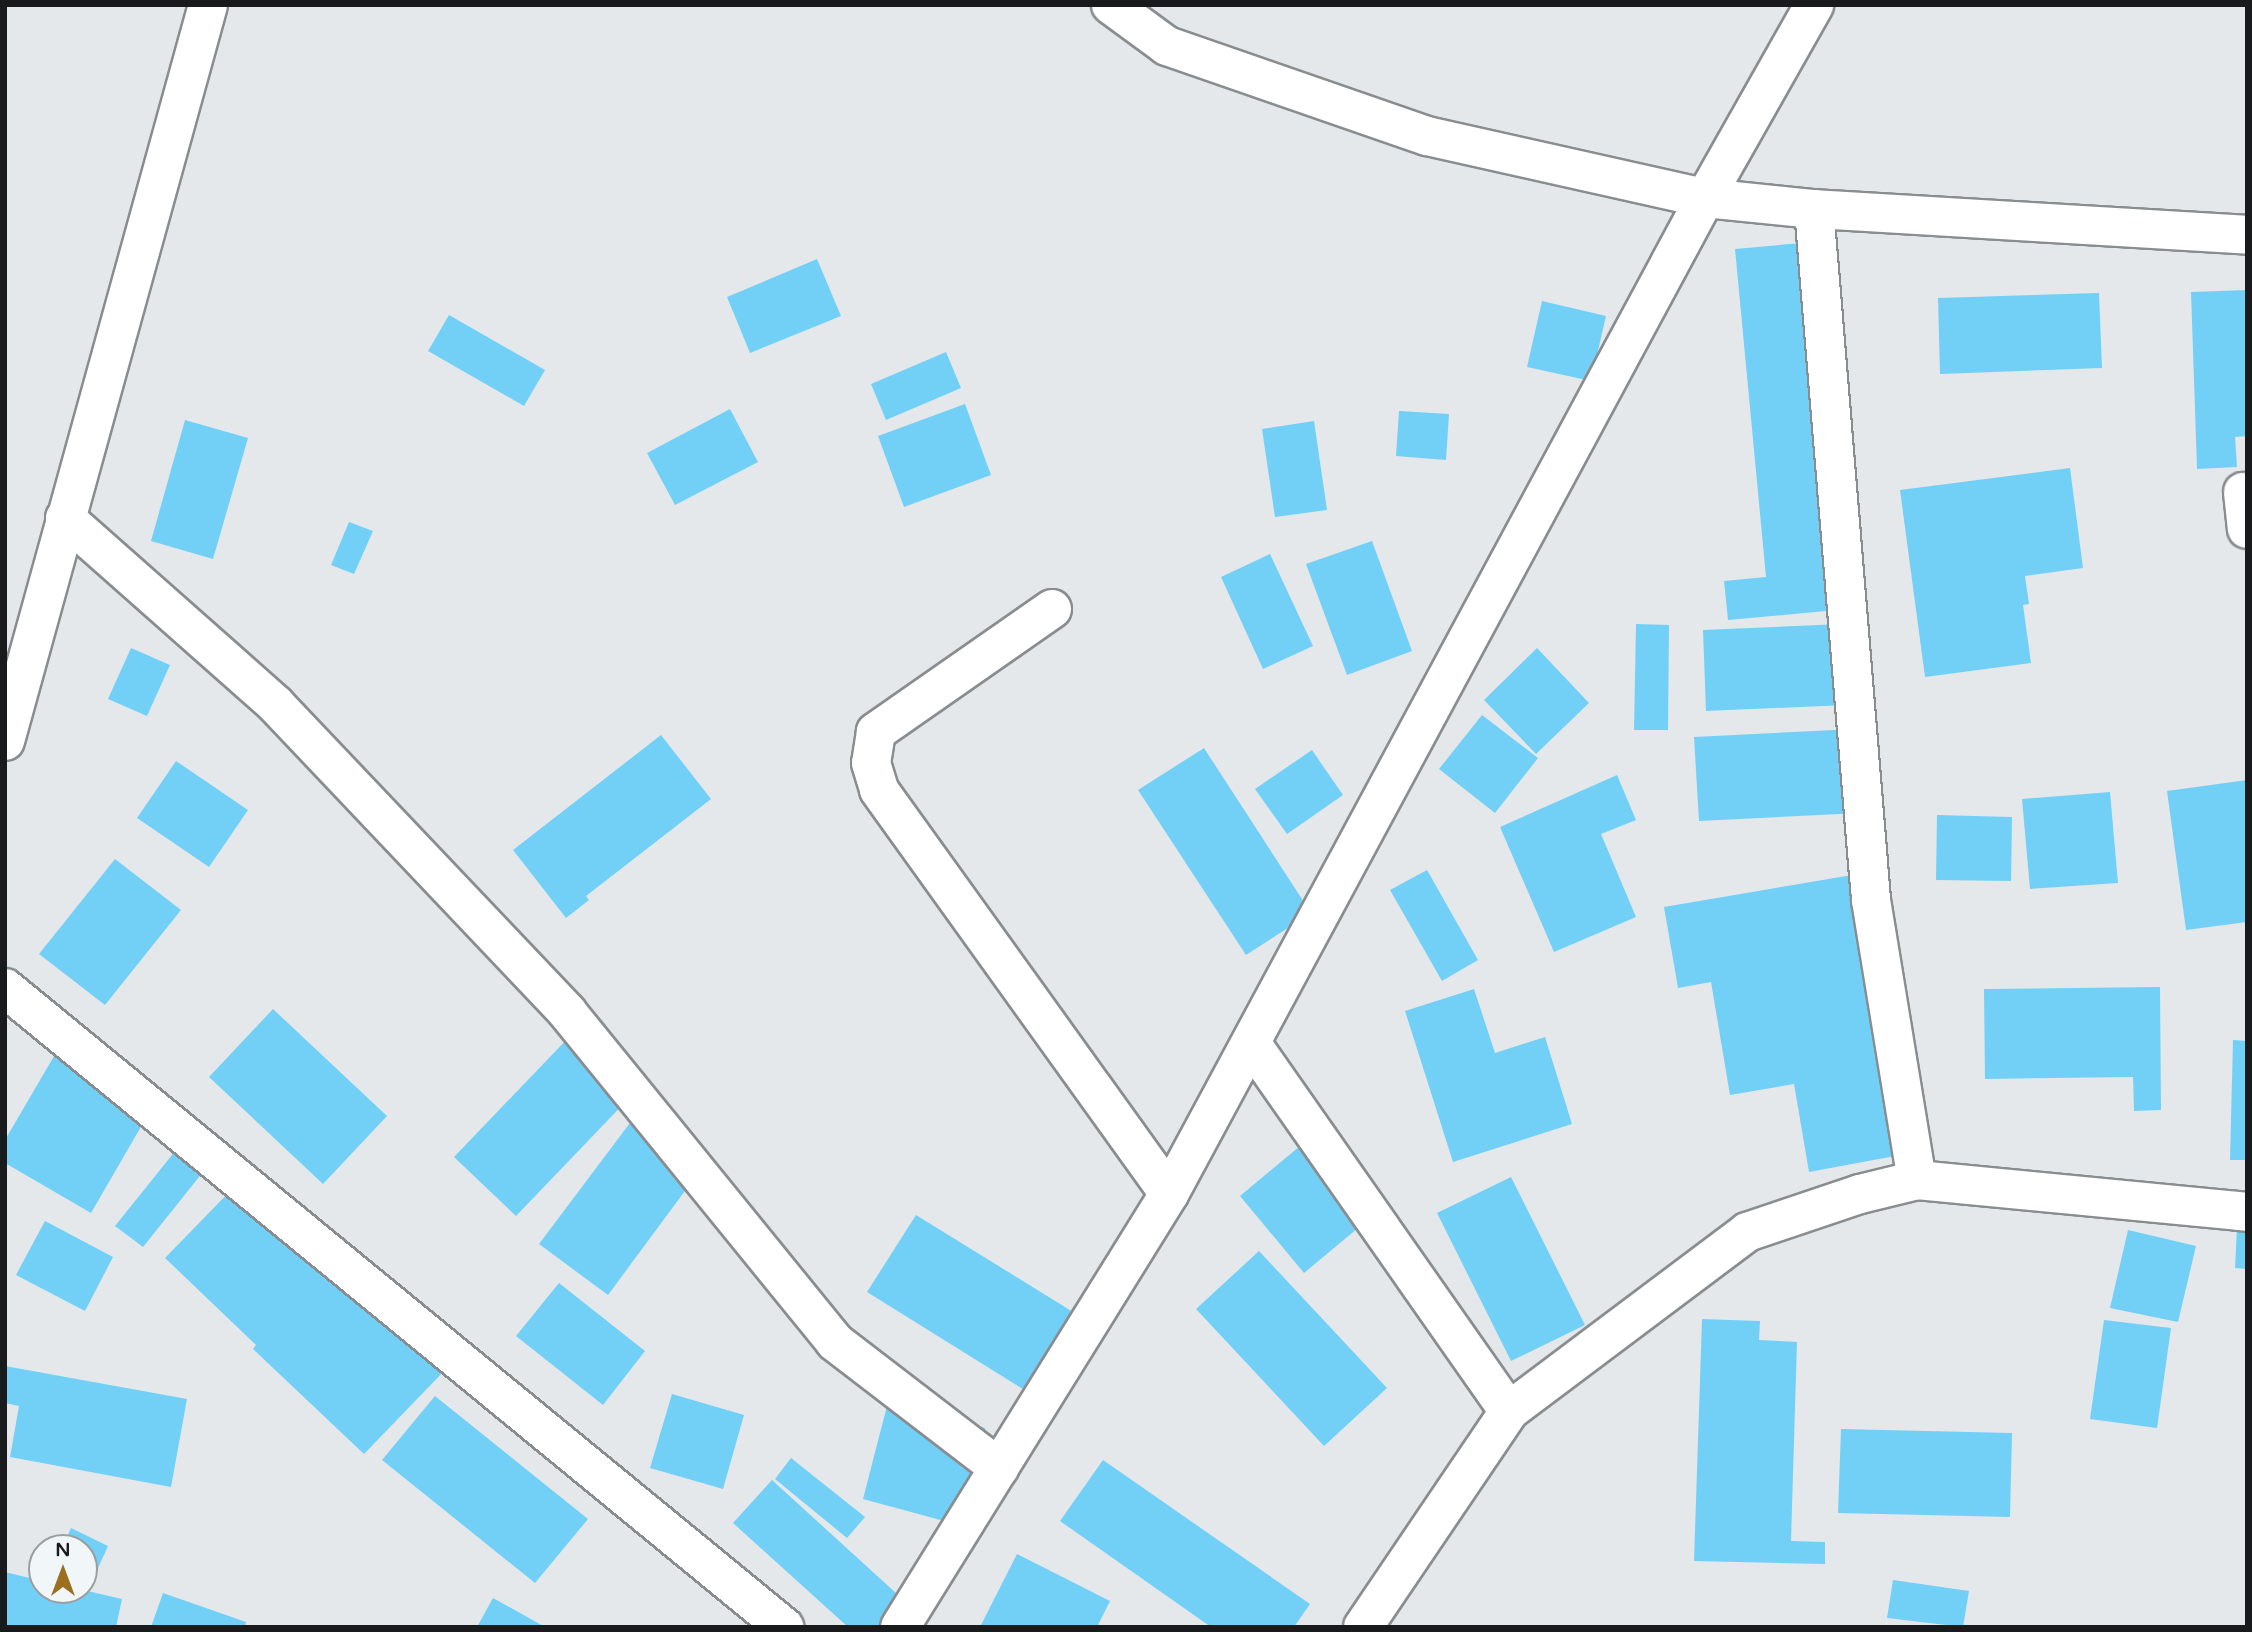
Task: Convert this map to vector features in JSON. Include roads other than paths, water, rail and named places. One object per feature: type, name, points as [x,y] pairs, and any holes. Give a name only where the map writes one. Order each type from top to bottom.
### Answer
[{"type":"street","points":[[5,741],[208,5]]},
{"type":"street","points":[[1111,5],[1167,46],[1427,136],[1706,198],[1814,209],[2247,235]]},
{"type":"street","points":[[900,1627],[1169,1194],[1706,198],[1814,5]]},
{"type":"street","points":[[1814,209],[1871,900],[1917,1180]]},
{"type":"street","points":[[2243,492],[2247,529]]},
{"type":"street","points":[[65,518],[276,705],[567,1012],[835,1342],[999,1468]]},
{"type":"street","points":[[1052,610],[876,732],[871,763],[879,790],[1169,1194]]},
{"type":"street","points":[[5,988],[784,1627]]},
{"type":"street","points":[[1251,1043],[1509,1411]]},
{"type":"street","points":[[1363,1627],[1509,1411],[1747,1232],[1860,1194],[1917,1180],[2247,1212]]}]
